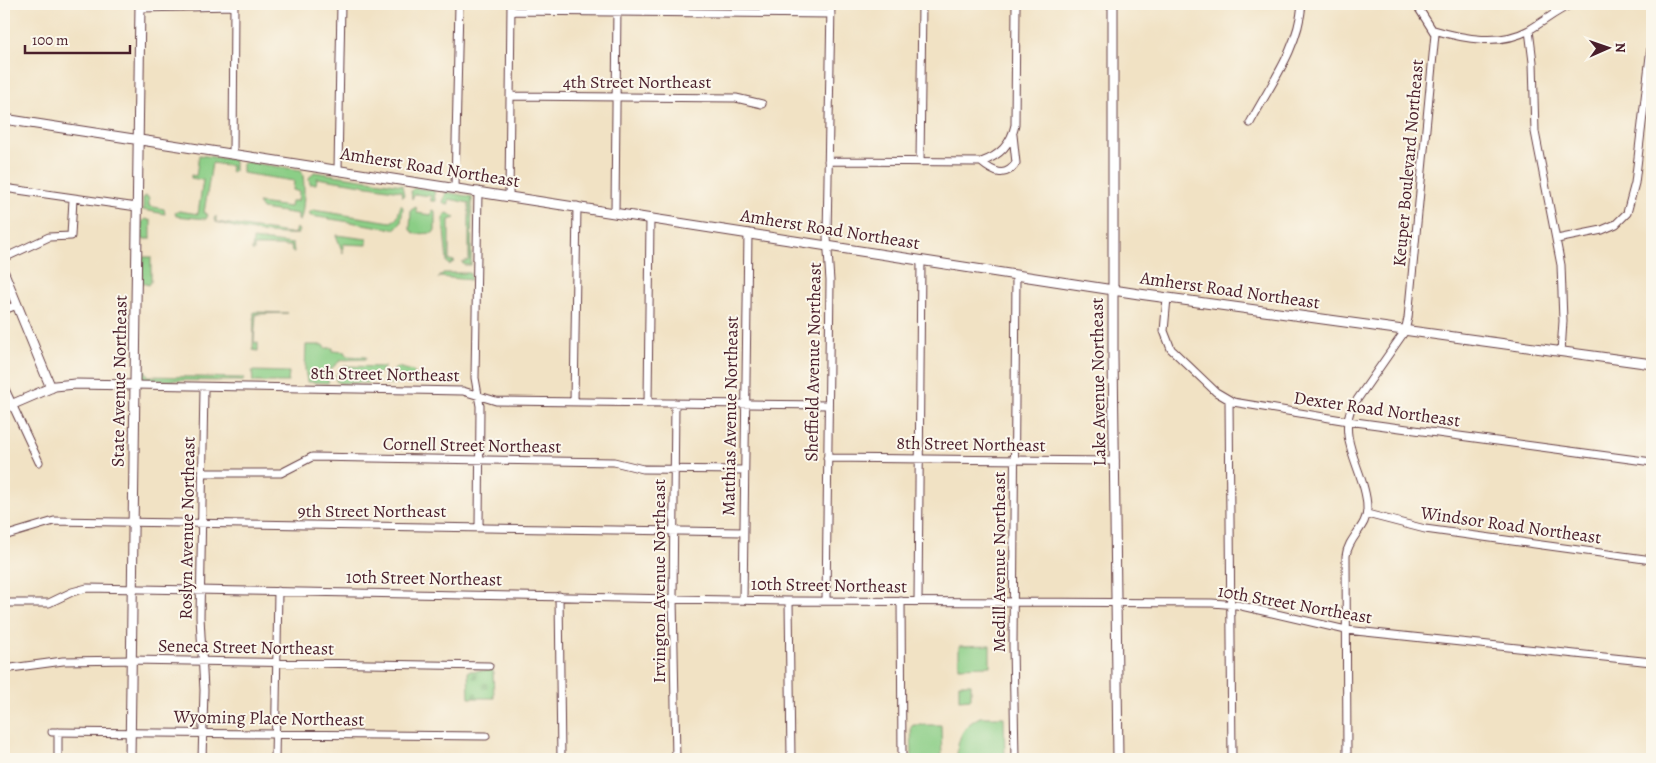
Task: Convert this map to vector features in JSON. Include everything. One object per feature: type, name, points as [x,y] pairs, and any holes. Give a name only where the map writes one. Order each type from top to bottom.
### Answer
[{"type":"street","points":[[338,169],[341,4]]},
{"type":"street","points":[[455,188],[459,4]]},
{"type":"street","points":[[615,212],[617,4]]},
{"type":"street","name":"Sheffield Avenue Northeast","points":[[826,601],[830,305],[828,161],[831,4]]},
{"type":"street","points":[[920,162],[922,4]]},
{"type":"street","points":[[828,161],[981,162],[1003,151],[1013,135],[1015,125],[1016,4]]},
{"type":"street","points":[[1074,4],[1113,4]]},
{"type":"street","name":"Lake Avenue Northeast","points":[[1113,4],[1113,290],[1118,759]]},
{"type":"street","points":[[1250,122],[1292,48],[1302,4]]},
{"type":"street","points":[[1416,4],[1434,30],[1463,37],[1490,39],[1508,38],[1529,30],[1555,12],[1572,4]]},
{"type":"street","points":[[1551,4],[1555,12]]},
{"type":"street","points":[[140,6],[234,5],[233,154]]},
{"type":"street","name":"State Avenue Northeast","points":[[130,759],[140,6]]},
{"type":"street","points":[[509,196],[511,7],[617,12],[831,14]]},
{"type":"street","name":"Keuper Boulevard Northeast","points":[[1405,330],[1412,280],[1434,30]]},
{"type":"street","points":[[1529,30],[1533,62],[1535,132],[1541,173],[1558,239],[1563,285],[1561,352]]},
{"type":"street","points":[[1558,239],[1602,230],[1616,224],[1627,213],[1635,183],[1652,39]]},
{"type":"street","name":"4th Street Northeast","points":[[510,96],[736,98],[762,104]]},
{"type":"street","name":"Amherst Road Northeast","points":[[4,119],[1113,290],[1652,364]]},
{"type":"street","points":[[981,162],[998,173],[1006,173],[1012,168],[1017,158],[1013,135]]},
{"type":"street","points":[[4,188],[137,207]]},
{"type":"street","points":[[478,191],[474,378],[478,396],[480,460],[479,527]]},
{"type":"street","points":[[4,258],[49,237],[71,236],[73,199]]},
{"type":"street","points":[[574,402],[577,206]]},
{"type":"street","points":[[648,403],[650,218]]},
{"type":"street","name":"Matthias Avenue Northeast","points":[[742,600],[748,233]]},
{"type":"street","points":[[918,601],[921,260]]},
{"type":"street","points":[[4,273],[51,388]]},
{"type":"street","name":"Medill Avenue Northeast","points":[[1015,759],[1014,460],[1016,275]]},
{"type":"street","name":"Dexter Road Northeast","points":[[1167,298],[1164,318],[1166,342],[1177,356],[1209,386],[1229,400],[1252,406],[1348,421],[1652,462]]},
{"type":"street","points":[[4,310],[17,305]]},
{"type":"street","points":[[1347,759],[1346,549],[1364,524],[1367,514],[1366,501],[1349,436],[1348,421],[1352,407],[1405,330]]},
{"type":"street","name":"8th Street Northeast","points":[[8,406],[51,388],[75,384],[204,388],[463,391],[496,401],[828,405]]},
{"type":"street","points":[[4,387],[8,406],[39,462]]},
{"type":"street","name":"Roslyn Avenue Northeast","points":[[202,759],[204,690],[200,590],[204,388]]},
{"type":"street","points":[[1229,400],[1232,759]]},
{"type":"street","name":"Irvington Avenue Northeast","points":[[675,403],[673,598],[676,759]]},
{"type":"street","name":"Cornell Street Northeast","points":[[202,473],[280,473],[312,457],[614,462],[634,468],[744,470]]},
{"type":"street","name":"8th Street Northeast","points":[[827,458],[1115,461]]},
{"type":"street","name":"Windsor Road Northeast","points":[[1367,514],[1413,527],[1652,560]]},
{"type":"street","name":"9th Street Northeast","points":[[4,536],[54,521],[743,532]]},
{"type":"street","name":"10th Street Northeast","points":[[4,602],[49,603],[72,592],[87,588],[278,590],[789,601],[1230,604],[1346,630],[1652,662]]},
{"type":"street","points":[[275,759],[278,590]]},
{"type":"street","points":[[559,596],[561,759]]},
{"type":"street","points":[[789,601],[791,759]]},
{"type":"street","points":[[901,601],[902,759]]},
{"type":"street","name":"Seneca Street Northeast","points":[[4,669],[63,661],[132,660],[489,666]]},
{"type":"street","name":"Wyoming Place Northeast","points":[[58,759],[55,732],[486,736]]},
{"type":"green space","points":[[199,155],[234,160],[234,171],[230,172],[231,166],[212,163],[204,213],[208,215],[206,219],[176,216],[175,213],[179,211],[198,214],[203,180],[191,178],[191,175],[196,176]]},
{"type":"green space","points":[[245,162],[301,170],[304,180],[304,196],[300,221],[298,220],[298,214],[262,209],[258,203],[290,207],[291,201],[298,201],[299,192],[293,190],[294,181],[242,173],[242,164]]},
{"type":"green space","points":[[314,172],[402,185],[404,195],[402,197],[401,191],[317,178],[316,184],[310,184],[309,178]]},
{"type":"green space","points":[[414,188],[434,190],[435,201],[431,201],[431,196],[415,194],[412,199],[411,191]]},
{"type":"green space","points":[[446,192],[472,197],[471,265],[464,265],[462,262],[469,260],[469,203],[449,199],[449,204],[445,205],[443,202]]},
{"type":"green space","points":[[146,196],[149,198],[149,206],[164,209],[165,214],[143,210],[143,198]]},
{"type":"green space","points":[[401,205],[403,207],[401,223],[394,229],[308,214],[313,210],[391,222],[397,218]]},
{"type":"green space","points":[[416,207],[417,213],[431,215],[432,210],[435,211],[435,230],[433,233],[416,234],[410,230],[411,210]]},
{"type":"green space","points":[[448,213],[455,218],[449,220],[449,260],[455,261],[449,265],[447,262],[443,219],[445,214]]},
{"type":"green space","points":[[146,219],[151,221],[151,239],[142,239],[142,221]]},
{"type":"green space","points":[[216,222],[295,234],[266,233],[245,230]]},
{"type":"green space","points":[[336,235],[367,239],[367,245],[343,244],[343,253]]},
{"type":"green space","points":[[253,239],[293,244],[294,252],[292,252],[291,246],[254,246],[254,251],[252,251]]},
{"type":"green space","points":[[142,257],[151,257],[151,282],[149,285],[142,283]]},
{"type":"green space","points":[[443,273],[470,273],[471,280],[440,277],[438,279]]},
{"type":"green space","points":[[254,312],[288,313],[256,314],[254,342],[258,343],[258,351],[253,350]]},
{"type":"green space","points":[[306,345],[324,345],[324,348],[333,348],[333,351],[345,352],[346,356],[366,357],[366,359],[341,360],[331,369],[328,383],[307,382],[305,369]]},
{"type":"green space","points":[[343,367],[385,367],[369,383],[340,383],[336,381],[336,375]]},
{"type":"green space","points":[[397,367],[413,371],[417,377],[415,383],[385,384],[385,379]]},
{"type":"green space","points":[[145,370],[148,376],[244,378],[243,381],[145,380],[141,375],[141,371]]},
{"type":"green space","points":[[252,371],[289,372],[288,382],[253,382]]},
{"type":"green space","points":[[990,645],[990,666],[959,667],[959,646]]},
{"type":"green space","points":[[493,670],[494,698],[469,698],[468,671]]},
{"type":"green space","points":[[959,684],[971,684],[971,699],[959,700]]},
{"type":"green space","points":[[980,717],[1004,717],[1005,758],[957,759],[958,745],[962,734],[969,725]]},
{"type":"green space","points":[[913,725],[941,725],[942,759],[912,759],[911,727]]}]
